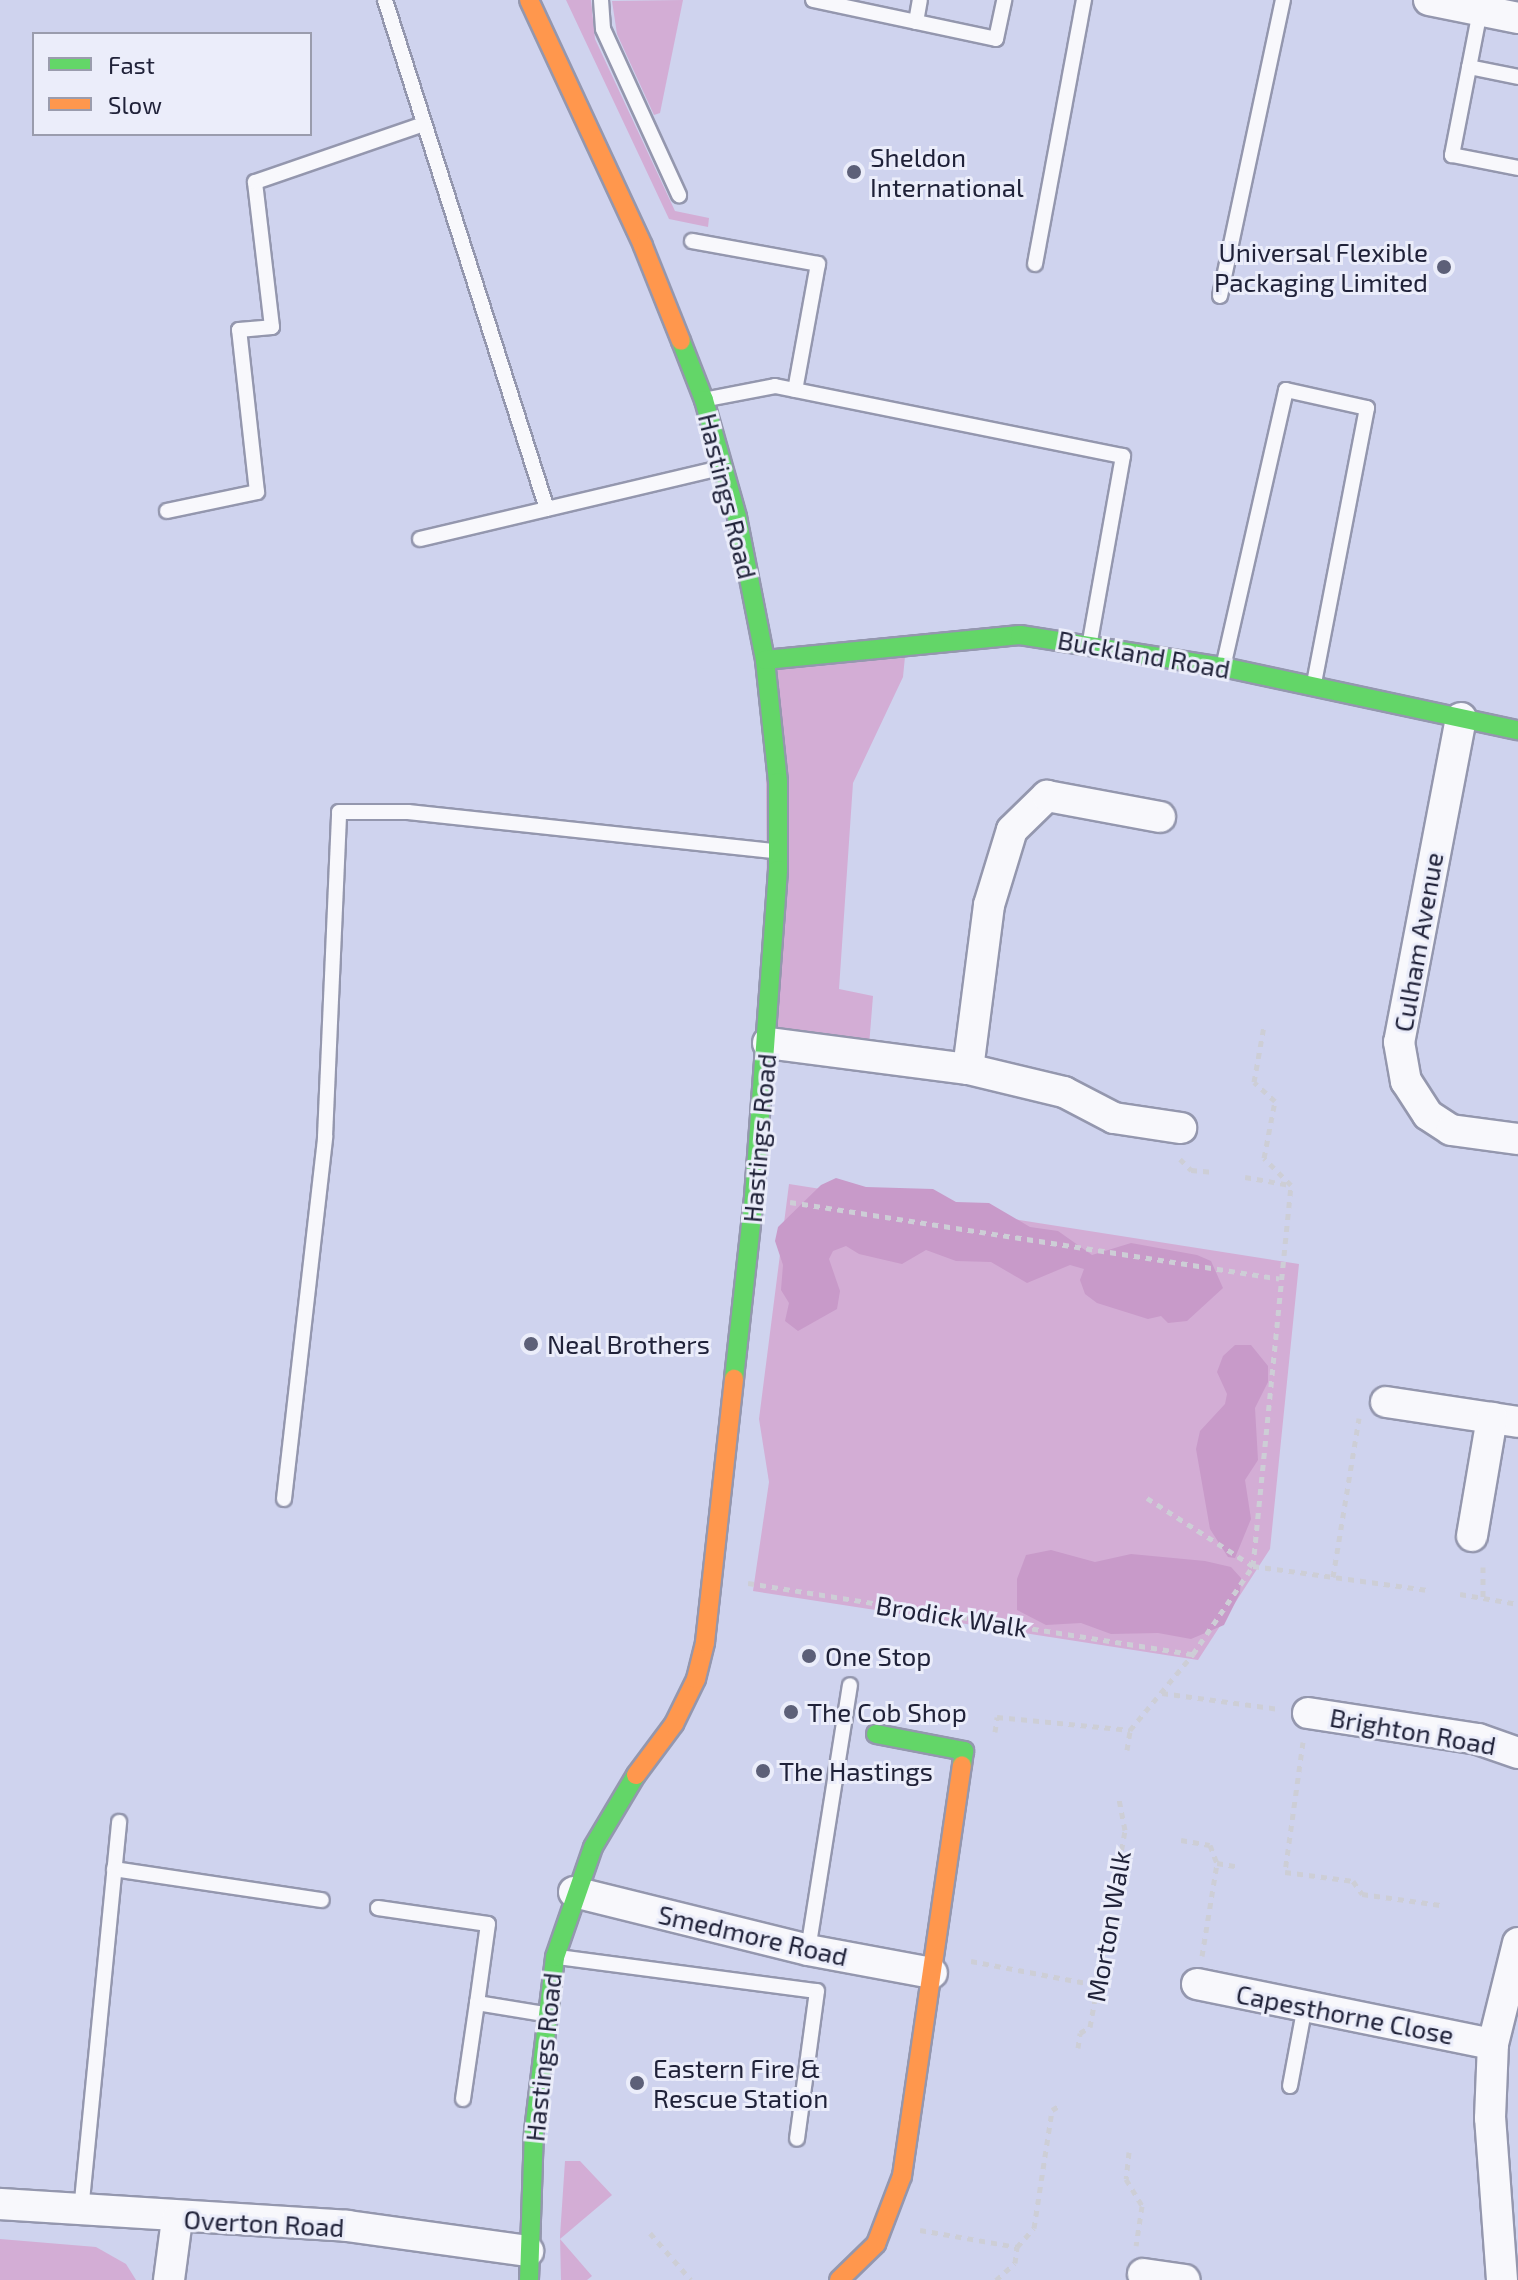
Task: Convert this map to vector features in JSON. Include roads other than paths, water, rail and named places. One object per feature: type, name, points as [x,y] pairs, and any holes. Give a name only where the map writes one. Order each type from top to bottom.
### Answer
[{"type":"street","name":"Hastings Road","points":[[528,2265],[545,2014],[555,1957],[574,1892],[618,1800],[674,1724],[696,1679],[712,1577],[754,1197],[768,1043],[778,852],[778,782],[765,660],[723,467],[704,400],[643,246],[529,0]]},
{"type":"street","points":[[1440,1],[1518,18]]},
{"type":"street","name":"Buckland Road","points":[[765,660],[1020,635],[1089,642],[1223,667],[1518,730]]},
{"type":"street","name":"Culham Avenue","points":[[1461,718],[1399,1042],[1406,1081],[1428,1115],[1451,1130],[1518,1139]]},
{"type":"street","points":[[968,1069],[989,905],[1012,830],[1047,796],[1160,817]]},
{"type":"street","points":[[768,1043],[968,1069],[1064,1092],[1114,1118],[1181,1128]]},
{"type":"street","points":[[1386,1402],[1505,1420],[1472,1536]]},
{"type":"street","name":"Brighton Road","points":[[1308,1713],[1478,1739],[1518,1753]]},
{"type":"street","points":[[839,2280],[876,2244],[888,2224],[902,2176],[964,1751],[876,1734]]},
{"type":"street","name":"Smedmore Road","points":[[574,1892],[808,1950],[934,1963]]},
{"type":"street","points":[[1502,2280],[1490,2118],[1493,2044],[1516,1974],[1518,1943]]},
{"type":"street","name":"Capesthorne Close","points":[[1197,1984],[1493,2044]]},
{"type":"street","name":"Overton Road","points":[[0,2204],[177,2219],[347,2226],[528,2265]]},
{"type":"street","points":[[169,2280],[177,2219]]},
{"type":"street","points":[[1143,2274],[1185,2280]]},
{"type":"lane","points":[[385,0],[547,509]]},
{"type":"lane","points":[[601,0],[603,29],[679,195]]},
{"type":"lane","points":[[813,0],[996,39],[1004,0]]},
{"type":"lane","points":[[916,22],[920,0]]},
{"type":"lane","points":[[1035,264],[1084,0]]},
{"type":"lane","points":[[1220,296],[1283,0]]},
{"type":"lane","points":[[1480,11],[1452,155],[1518,168]]},
{"type":"lane","points":[[1469,67],[1518,77]]},
{"type":"lane","points":[[167,511],[257,492],[239,330],[272,327],[255,182],[423,124]]},
{"type":"lane","points":[[692,241],[818,264],[795,390]]},
{"type":"lane","points":[[704,400],[775,386],[1123,456],[1089,642]]},
{"type":"lane","points":[[1223,667],[1286,390],[1367,408],[1313,687]]},
{"type":"lane","points":[[420,539],[723,467]]},
{"type":"lane","points":[[284,1499],[325,1137],[339,812],[408,812],[778,852]]},
{"type":"lane","points":[[808,1950],[850,1685]]},
{"type":"lane","points":[[81,2211],[119,1822]]},
{"type":"lane","points":[[114,1869],[322,1900]]},
{"type":"lane","points":[[378,1908],[488,1924],[463,2099]]},
{"type":"lane","points":[[555,1957],[817,1991],[797,2139]]},
{"type":"lane","points":[[477,2003],[545,2014]]},
{"type":"lane","points":[[1290,2086],[1305,2006]]},
{"type":"place","name":"Sheldon International","points":[[854,172]]},
{"type":"place","name":"Universal Flexible Packaging Limited","points":[[1444,267]]},
{"type":"place","name":"Neal Brothers","points":[[531,1344]]},
{"type":"place","name":"One Stop","points":[[809,1656]]},
{"type":"place","name":"The Cob Shop","points":[[791,1712]]},
{"type":"place","name":"The Hastings","points":[[763,1771]]},
{"type":"place","name":"Eastern Fire & Rescue Station","points":[[637,2083]]}]
